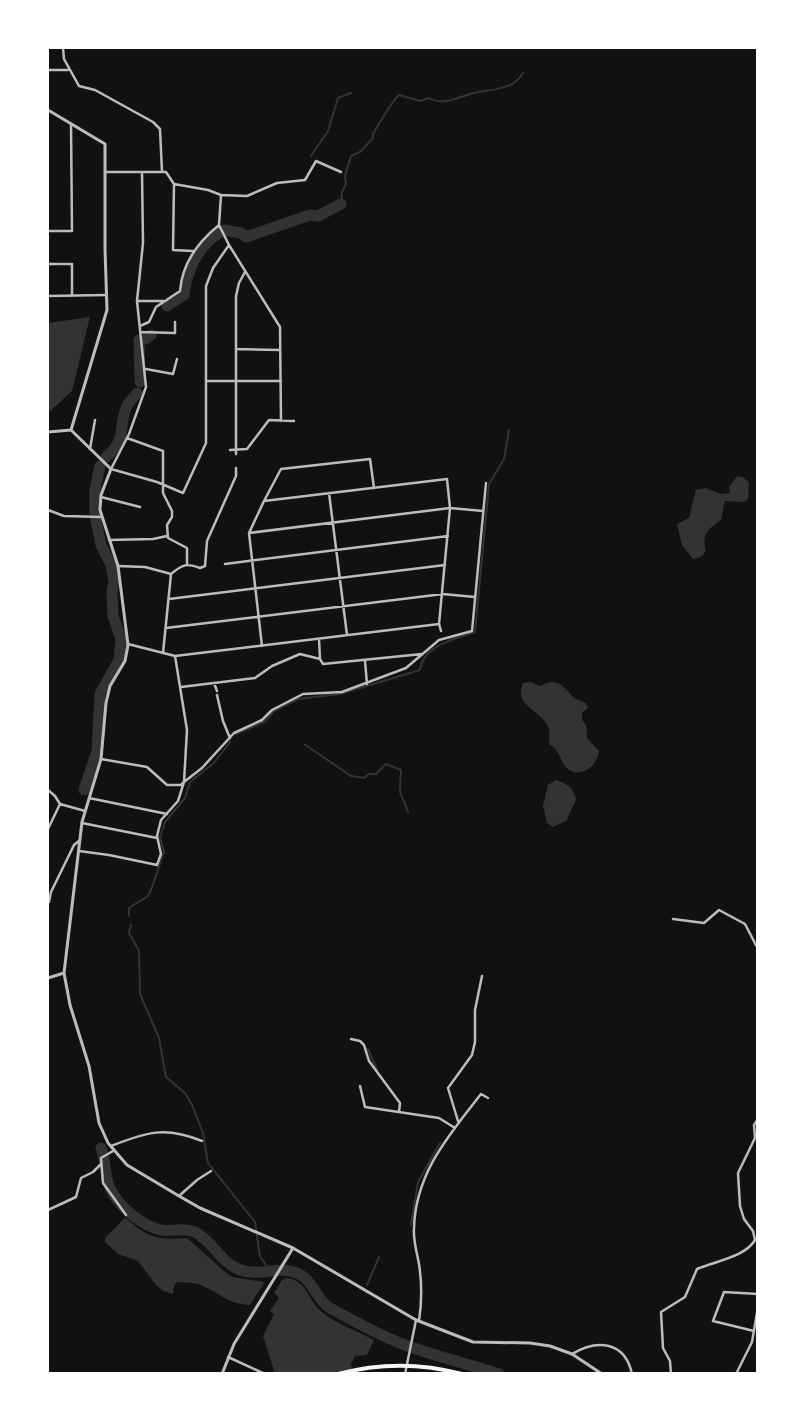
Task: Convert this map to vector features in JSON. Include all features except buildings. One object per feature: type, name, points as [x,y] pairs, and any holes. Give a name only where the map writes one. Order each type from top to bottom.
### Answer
[{"type":"main road","points":[[338,1374],[356,1370],[407,1366],[462,1374]]},
{"type":"street","points":[[63,48],[64,59],[79,86],[95,90],[153,122],[160,129],[162,172]]},
{"type":"street","points":[[48,70],[69,70]]},
{"type":"street","points":[[48,110],[105,144],[107,310],[71,430]]},
{"type":"street","points":[[48,231],[72,231],[71,123]]},
{"type":"street","points":[[174,184],[208,190],[221,195],[247,196],[277,183],[305,180],[316,161],[341,172]]},
{"type":"street","points":[[105,172],[166,172],[174,184],[173,250],[193,251]]},
{"type":"street","points":[[142,172],[142,243],[137,300],[146,368],[145,394],[127,438],[111,469],[101,497],[98,518],[109,540],[118,566],[128,644],[125,661],[110,686],[106,703],[101,758],[82,823],[64,973],[70,1005],[89,1066],[99,1123],[111,1149],[134,1169],[200,1208],[293,1248],[417,1320],[473,1342],[530,1343],[550,1346],[572,1354],[602,1374]]},
{"type":"street","points":[[221,195],[219,225],[228,245],[280,327],[281,421]]},
{"type":"street","points":[[140,326],[149,322],[156,307],[180,291],[181,279],[193,251],[204,237],[219,225]]},
{"type":"street","points":[[48,432],[71,430],[111,469],[183,492],[206,446],[206,286],[213,268],[228,245]]},
{"type":"street","points":[[48,264],[72,264],[72,296]]},
{"type":"street","points":[[236,452],[236,290],[245,272]]},
{"type":"street","points":[[48,296],[106,295]]},
{"type":"street","points":[[137,300],[165,301]]},
{"type":"street","points":[[141,332],[175,333],[175,322]]},
{"type":"street","points":[[236,350],[280,350]]},
{"type":"street","points":[[146,368],[173,374],[177,359]]},
{"type":"street","points":[[206,381],[280,381]]},
{"type":"street","points":[[90,449],[95,420]]},
{"type":"street","points":[[230,450],[236,452],[248,449],[269,420],[294,421]]},
{"type":"street","points":[[127,438],[163,451],[163,493],[172,511],[172,517],[167,526],[168,536]]},
{"type":"street","points":[[262,646],[249,533],[281,469],[370,459],[374,488]]},
{"type":"street","points":[[163,653],[172,574],[181,565],[187,564],[200,568],[206,566],[207,541],[236,476],[236,468]]},
{"type":"street","points":[[264,501],[447,479],[450,508],[439,624],[441,631]]},
{"type":"street","points":[[101,758],[147,767],[166,786],[181,785],[202,768],[234,733],[262,720],[272,710],[303,694],[342,692],[368,684],[406,668],[442,638],[472,630],[486,483]]},
{"type":"street","points":[[329,493],[347,635]]},
{"type":"street","points":[[101,497],[140,507]]},
{"type":"street","points":[[249,533],[450,508],[483,511]]},
{"type":"street","points":[[48,510],[64,516],[98,518]]},
{"type":"street","points":[[109,540],[153,539],[168,536],[187,548],[187,564]]},
{"type":"street","points":[[225,564],[448,536]]},
{"type":"street","points":[[169,599],[445,565]]},
{"type":"street","points":[[118,566],[144,567],[172,574]]},
{"type":"street","points":[[166,628],[443,594],[475,596]]},
{"type":"street","points":[[128,644],[175,656],[439,624]]},
{"type":"street","points":[[319,639],[320,659],[323,664],[423,654]]},
{"type":"street","points":[[181,688],[255,678],[272,666],[300,654],[320,659]]},
{"type":"street","points":[[79,852],[109,855],[157,865],[161,854],[157,838],[161,820],[178,801],[184,782],[187,730],[175,656]]},
{"type":"street","points":[[365,660],[368,684]]},
{"type":"street","points":[[214,683],[223,721],[230,738]]},
{"type":"street","points":[[48,790],[56,796],[60,804],[85,811]]},
{"type":"street","points":[[89,798],[167,814]]},
{"type":"street","points":[[48,829],[60,804]]},
{"type":"street","points":[[82,823],[157,838]]},
{"type":"street","points":[[49,902],[51,892],[74,845],[80,840]]},
{"type":"street","points":[[673,919],[704,923],[719,910],[745,924],[758,949]]},
{"type":"street","points":[[48,978],[64,973]]},
{"type":"street","points":[[459,1122],[448,1088],[472,1056],[475,1042],[476,1010],[482,976]]},
{"type":"street","points":[[351,1039],[360,1041],[364,1045],[369,1061],[400,1103],[399,1113]]},
{"type":"street","points":[[360,1086],[365,1107],[439,1118],[455,1128]]},
{"type":"street","points":[[405,1374],[422,1300],[414,1230],[420,1187],[431,1163],[459,1122],[481,1094],[488,1098]]},
{"type":"street","points":[[671,1374],[670,1362],[663,1348],[662,1312],[685,1297],[697,1269],[724,1258],[738,1256],[750,1249],[755,1240],[753,1231],[744,1219],[740,1206],[738,1173],[755,1138],[754,1125],[758,1119]]},
{"type":"street","points":[[126,1216],[104,1183],[101,1158],[108,1155],[111,1149],[138,1135],[176,1132],[202,1141]]},
{"type":"street","points":[[48,1210],[76,1197],[81,1178],[93,1172],[101,1164]]},
{"type":"street","points":[[179,1196],[197,1180],[211,1171]]},
{"type":"street","points":[[222,1374],[228,1357],[293,1248]]},
{"type":"street","points":[[754,1331],[713,1321],[724,1292],[758,1294]]},
{"type":"street","points":[[736,1374],[748,1352],[758,1307]]},
{"type":"street","points":[[572,1354],[586,1347],[610,1346],[627,1357],[632,1374]]},
{"type":"street","points":[[228,1357],[265,1374]]},
{"type":"shaded area","points":[[90,317],[72,391],[48,413],[48,323]]},
{"type":"shaded area","points":[[737,476],[743,477],[749,483],[748,499],[744,502],[725,501],[721,520],[709,529],[705,536],[706,551],[701,557],[693,559],[682,545],[677,524],[689,518],[696,490],[705,488],[721,494],[730,493],[729,487]]},
{"type":"shaded area","points":[[531,682],[539,686],[550,682],[558,683],[574,698],[586,703],[588,708],[582,713],[582,720],[586,725],[587,738],[599,751],[596,761],[588,769],[573,772],[568,769],[554,747],[550,745],[548,726],[522,697],[523,683]]},
{"type":"shaded area","points":[[556,780],[570,787],[574,792],[576,800],[566,821],[553,827],[547,823],[543,806],[548,785]]},
{"type":"shaded area","points":[[125,1218],[152,1236],[169,1239],[187,1238],[232,1277],[265,1282],[250,1305],[235,1303],[195,1283],[177,1282],[174,1286],[173,1294],[163,1291],[156,1285],[138,1261],[118,1254],[105,1242],[105,1238]]},
{"type":"shaded area","points":[[287,1278],[294,1280],[304,1287],[317,1308],[327,1316],[374,1340],[367,1355],[355,1356],[351,1364],[353,1373],[275,1374],[263,1336],[274,1314],[270,1311],[279,1298],[274,1293],[282,1280]]},
{"type":"waterway","points":[[341,204],[342,192],[346,184],[345,176],[351,156],[360,152],[373,138],[378,125],[399,95],[420,101],[429,98],[441,101],[453,100],[478,92],[508,86],[517,81],[523,73]]},
{"type":"waterway","points":[[311,156],[328,131],[338,98],[351,93]]},
{"type":"waterway","points":[[167,306],[184,295],[188,275],[196,257],[208,242],[224,230],[241,233],[246,237],[310,215],[318,216],[341,204]]},
{"type":"waterway","points":[[146,339],[151,335]]},
{"type":"waterway","points":[[139,340],[140,382]]},
{"type":"waterway","points":[[106,457],[118,444],[124,414],[127,406],[137,393]]},
{"type":"waterway","points":[[236,734],[266,721],[274,711],[298,699],[340,694],[420,670],[422,661],[433,649],[441,644],[475,632],[489,484],[504,459],[509,430]]},
{"type":"waterway","points":[[84,790],[97,751],[100,694],[119,660],[121,639],[113,616],[112,592],[114,582],[111,565],[101,545],[95,516],[95,490],[100,466]]},
{"type":"waterway","points":[[129,916],[129,908],[148,896],[151,890],[164,852],[160,837],[165,822],[185,798],[190,782],[214,763],[230,742]]},
{"type":"waterway","points":[[304,744],[351,776],[364,778],[369,774],[376,774],[386,764],[401,770],[400,792],[408,812]]},
{"type":"waterway","points":[[131,925],[129,933],[139,951],[140,994],[159,1038],[166,1077],[185,1093],[192,1105],[203,1133],[208,1163],[255,1222],[260,1256],[269,1270]]},
{"type":"waterway","points":[[368,1049],[377,1070]]},
{"type":"waterway","points":[[411,1225],[418,1182],[440,1143]]},
{"type":"waterway","points":[[101,1148],[108,1183],[114,1195],[131,1214],[146,1224],[161,1230],[187,1230],[195,1232],[207,1241],[228,1263],[241,1270],[248,1272],[283,1270],[297,1273],[307,1280],[321,1300],[330,1308],[377,1333],[416,1349],[499,1374]]},
{"type":"waterway","points":[[367,1285],[379,1257]]}]
